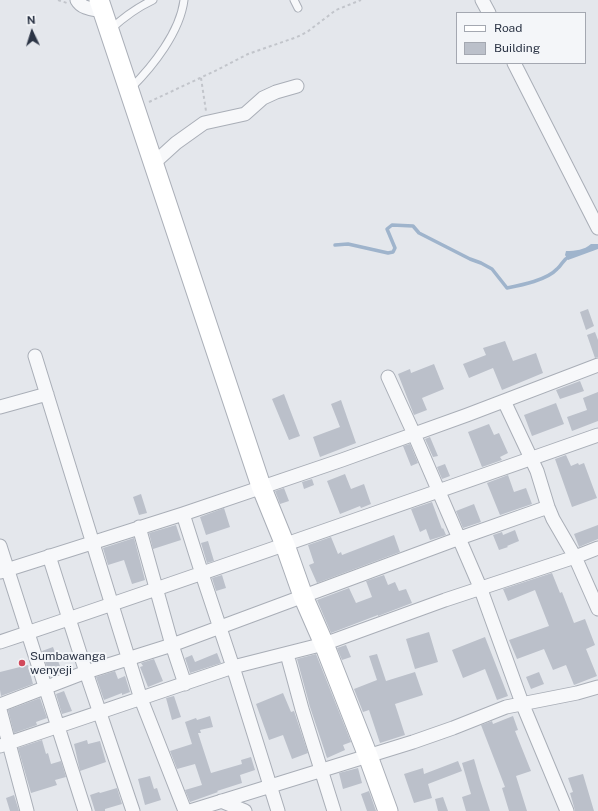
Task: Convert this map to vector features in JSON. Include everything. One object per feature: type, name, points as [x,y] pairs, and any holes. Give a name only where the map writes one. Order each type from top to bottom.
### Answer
[{"type":"street","points":[[77,0],[81,5],[89,8],[101,5],[261,486],[285,545],[303,596],[324,644],[368,756],[388,811]]},
{"type":"street","points":[[482,0],[488,12]]},
{"type":"street","points":[[515,64],[597,220]]},
{"type":"street","points":[[154,163],[176,143],[209,121],[245,114],[263,98],[276,92],[298,86]]},
{"type":"street","points":[[35,356],[141,699],[184,811]]},
{"type":"street","points":[[4,570],[183,514],[414,434],[598,365]]},
{"type":"street","points":[[388,378],[460,538],[522,703],[567,811]]},
{"type":"street","points":[[0,407],[47,394]]},
{"type":"street","points":[[504,401],[537,471],[548,507],[575,557],[598,609]]},
{"type":"street","points":[[0,642],[202,574],[598,435]]},
{"type":"street","points":[[0,705],[86,672],[172,645],[460,538],[548,507]]},
{"type":"street","points":[[183,514],[234,667],[278,811]]},
{"type":"street","points":[[139,527],[172,645],[185,684]]},
{"type":"street","points":[[0,546],[4,570],[46,687],[85,811]]},
{"type":"street","points":[[5,744],[234,667],[324,644],[480,588],[598,548]]},
{"type":"street","points":[[49,556],[133,811]]},
{"type":"street","points":[[287,654],[302,709],[334,811]]},
{"type":"street","points":[[190,811],[413,742],[492,712],[522,703],[577,693],[598,687]]},
{"type":"street","points":[[0,710],[5,744],[27,811]]},
{"type":"street","points":[[221,801],[245,811]]},
{"type":"lane","points":[[110,31],[123,17],[153,0]]},
{"type":"lane","points":[[132,98],[145,74],[162,51],[180,18],[184,0]]},
{"type":"lane","points":[[294,0],[298,8]]},
{"type":"path","points":[[132,98],[148,102],[201,78],[248,54],[297,37],[307,32],[336,10],[361,0]]},
{"type":"path","points":[[201,78],[209,121]]},
{"type":"water","points":[[591,244],[598,244],[598,249],[568,260],[565,255],[566,251],[580,250]]},
{"type":"building","points":[[588,309],[594,326],[586,330],[580,312]]},
{"type":"building","points":[[595,332],[598,340],[598,357],[595,358],[587,335]]},
{"type":"building","points":[[505,341],[513,361],[536,353],[543,373],[502,390],[493,368],[469,378],[463,364],[486,355],[483,348]]},
{"type":"building","points":[[434,364],[444,389],[422,398],[427,410],[414,415],[398,374],[410,369],[411,373]]},
{"type":"building","points":[[580,381],[584,391],[560,399],[556,390]]},
{"type":"building","points":[[598,392],[598,421],[572,431],[567,417],[587,410],[583,398]]},
{"type":"building","points":[[284,394],[300,436],[289,440],[272,399]]},
{"type":"building","points":[[341,400],[356,443],[320,457],[313,437],[340,427],[331,404]]},
{"type":"building","points":[[556,403],[564,424],[532,436],[524,415]]},
{"type":"building","points":[[489,424],[494,435],[499,433],[508,453],[500,457],[502,460],[482,467],[468,432]]},
{"type":"building","points":[[430,437],[438,456],[433,457],[425,439]]},
{"type":"building","points":[[410,444],[418,463],[411,466],[403,446]]},
{"type":"building","points":[[566,455],[571,466],[578,463],[579,465],[584,463],[597,498],[572,507],[555,459]]},
{"type":"building","points":[[445,464],[450,476],[442,479],[437,467]]},
{"type":"building","points":[[345,474],[351,489],[364,484],[371,504],[361,508],[360,506],[340,514],[327,481]]},
{"type":"building","points":[[508,475],[514,492],[526,488],[532,504],[500,515],[487,483]]},
{"type":"building","points":[[312,479],[314,485],[304,489],[302,482]]},
{"type":"building","points":[[284,488],[289,501],[280,504],[275,491]]},
{"type":"building","points":[[141,494],[147,513],[139,515],[133,497]]},
{"type":"building","points":[[432,502],[442,529],[443,528],[446,535],[430,540],[426,529],[420,532],[411,509]]},
{"type":"building","points":[[474,504],[481,522],[463,528],[456,511]]},
{"type":"building","points":[[224,508],[230,527],[206,535],[200,517]]},
{"type":"building","points":[[176,525],[181,540],[153,549],[149,533]]},
{"type":"building","points":[[598,525],[598,539],[579,547],[574,534]]},
{"type":"building","points":[[515,530],[519,541],[499,550],[493,535],[502,532],[503,535]]},
{"type":"building","points":[[394,535],[400,552],[317,583],[309,565],[314,563],[308,545],[331,537],[338,554],[341,552],[342,555]]},
{"type":"building","points":[[134,538],[145,580],[132,584],[124,560],[108,565],[103,548]]},
{"type":"building","points":[[208,541],[214,561],[207,563],[201,543]]},
{"type":"building","points":[[552,573],[560,593],[562,592],[574,623],[585,619],[595,645],[586,649],[597,676],[574,685],[566,665],[553,670],[544,649],[517,659],[509,640],[549,626],[535,590],[508,601],[503,589]]},
{"type":"building","points":[[222,575],[226,588],[216,591],[212,578]]},
{"type":"building","points":[[384,575],[388,585],[395,582],[399,591],[406,589],[412,603],[331,633],[317,600],[349,588],[356,603],[372,597],[366,581]]},
{"type":"building","points":[[429,632],[438,662],[415,669],[406,639]]},
{"type":"building","points":[[485,637],[508,696],[497,700],[485,669],[463,678],[452,650]]},
{"type":"building","points":[[346,645],[351,657],[342,660],[337,648]]},
{"type":"building","points":[[53,647],[61,669],[49,674],[42,651]]},
{"type":"building","points":[[217,653],[221,663],[190,673],[185,658],[192,655],[195,662]]},
{"type":"building","points":[[316,654],[351,742],[343,745],[345,750],[327,758],[310,707],[297,659]]},
{"type":"building","points":[[377,654],[386,681],[415,672],[423,695],[395,704],[405,735],[380,743],[369,710],[363,712],[354,689],[377,680],[369,656]]},
{"type":"building","points":[[154,659],[163,681],[148,687],[140,667],[143,666],[141,663]]},
{"type":"building","points":[[28,665],[33,684],[1,696],[0,672]]},
{"type":"building","points":[[115,671],[118,679],[125,676],[130,692],[122,695],[122,693],[104,700],[96,677]]},
{"type":"building","points":[[539,672],[544,684],[531,689],[526,677]]},
{"type":"building","points":[[64,691],[72,711],[62,714],[56,694]]},
{"type":"building","points":[[283,693],[291,712],[294,711],[308,753],[292,759],[283,735],[269,740],[256,704]]},
{"type":"building","points":[[174,696],[181,717],[172,720],[166,698]]},
{"type":"building","points":[[40,698],[47,718],[36,722],[37,725],[14,733],[8,710]]},
{"type":"building","points":[[210,716],[213,727],[200,730],[201,733],[198,733],[211,773],[242,764],[241,760],[251,757],[255,770],[240,775],[242,783],[190,802],[185,790],[202,785],[195,764],[177,769],[170,751],[192,744],[185,722],[196,718],[197,720]]},
{"type":"building","points":[[513,716],[518,730],[515,731],[531,771],[516,776],[527,811],[509,811],[502,788],[505,787],[481,725],[492,721],[493,724]]},
{"type":"building","points":[[42,740],[51,764],[61,761],[66,777],[55,780],[57,785],[31,793],[18,748]]},
{"type":"building","points":[[87,740],[88,744],[100,741],[106,762],[80,771],[74,744]]},
{"type":"building","points":[[474,759],[490,811],[466,811],[462,797],[471,794],[462,763]]},
{"type":"building","points":[[458,761],[462,771],[428,784],[432,798],[414,803],[404,774],[423,768],[424,774]]},
{"type":"building","points":[[358,768],[362,783],[343,789],[339,773]]},
{"type":"building","points":[[583,774],[594,811],[575,811],[570,793],[573,792],[568,778]]},
{"type":"building","points":[[150,776],[154,789],[157,788],[161,800],[145,805],[138,779]]},
{"type":"building","points":[[117,788],[122,804],[105,809],[105,811],[95,811],[90,795]]},
{"type":"building","points":[[369,791],[376,811],[367,811],[361,794]]},
{"type":"building","points":[[14,795],[19,811],[10,811],[6,798]]},
{"type":"building","points":[[443,797],[448,811],[438,811],[435,799]]},
{"type":"waterway","points":[[335,245],[348,244],[388,253],[393,252],[395,248],[387,229],[392,225],[413,226],[419,233],[492,269],[507,288],[534,282],[553,273],[565,259],[570,256]]},
{"type":"place","name":"Sumbawanga wenyeji","points":[[22,663]]}]
